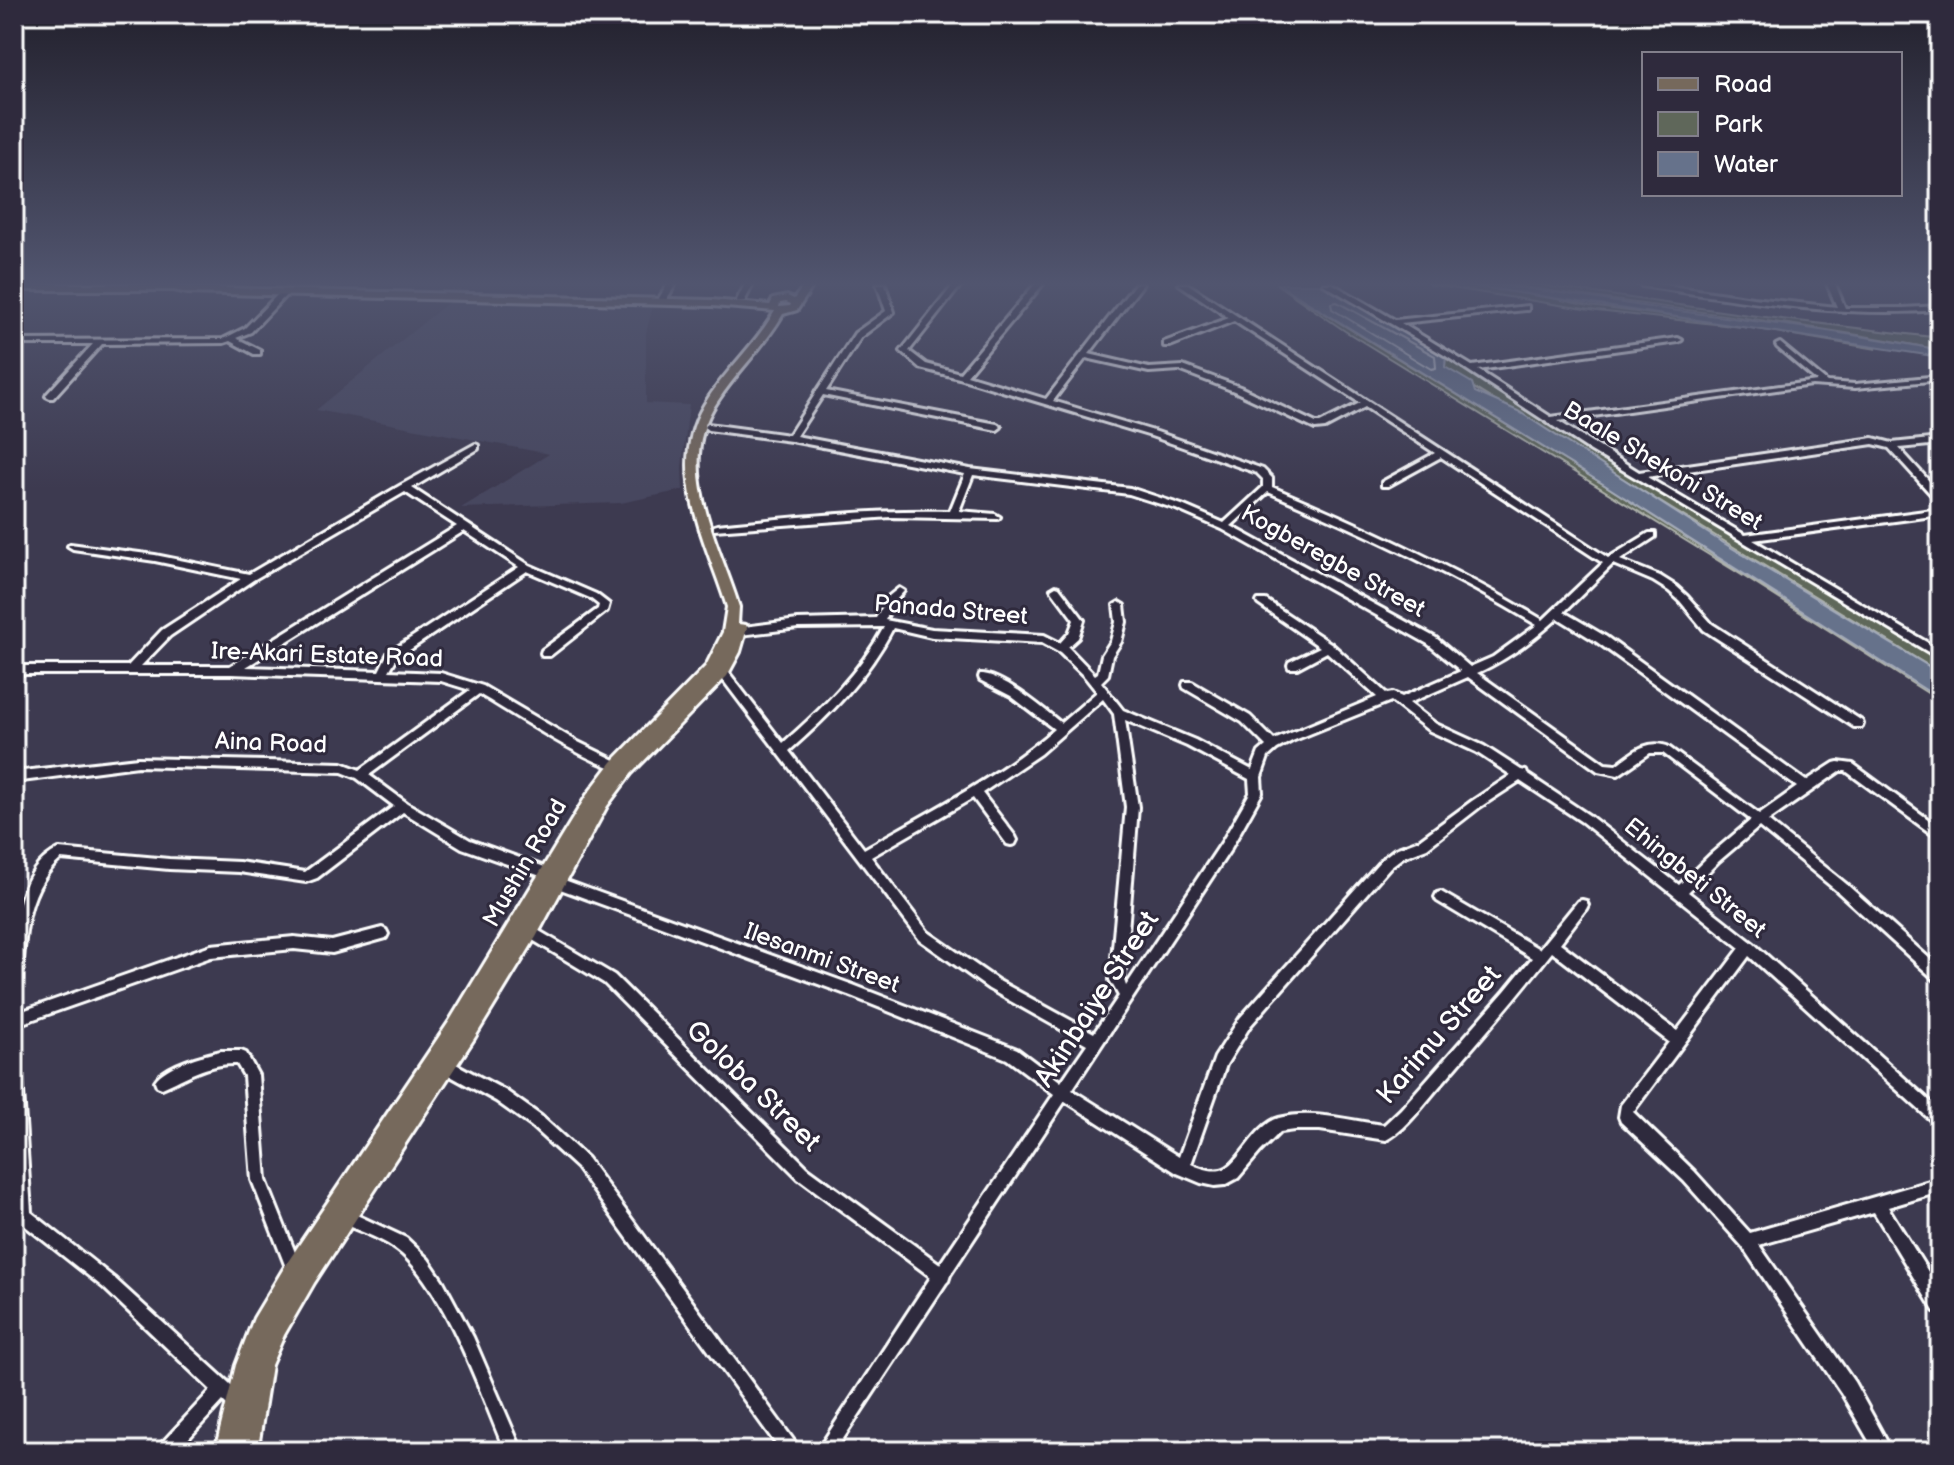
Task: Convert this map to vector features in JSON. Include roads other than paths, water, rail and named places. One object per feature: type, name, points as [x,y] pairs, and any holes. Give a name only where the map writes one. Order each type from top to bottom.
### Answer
[{"type":"main road","name":"Mushin Road","points":[[226,1451],[230,1395],[261,1325],[294,1270],[530,932],[592,799],[617,766],[711,669],[730,634],[733,620],[728,587],[694,490],[695,445],[705,409],[752,352]]},
{"type":"main road","name":"Mushin Road","points":[[250,1451],[250,1428],[261,1365],[284,1315],[602,802],[626,770],[722,672],[740,631],[742,606],[701,477],[703,445],[708,427],[727,389],[760,352]]},
{"type":"street","points":[[50,396],[90,352]]},
{"type":"street","points":[[791,438],[848,352]]},
{"type":"street","points":[[907,352],[923,366],[1048,401],[1260,471],[1268,478],[1267,488],[1225,527]]},
{"type":"street","points":[[962,376],[982,352]]},
{"type":"street","points":[[1048,401],[1086,352]]},
{"type":"street","points":[[1287,352],[1611,562],[1677,591],[1690,604],[1696,617],[1708,627],[1858,724]]},
{"type":"street","name":"Baale Shekoni Street","points":[[1445,352],[1549,420],[1940,655]]},
{"type":"street","points":[[1472,368],[1587,352]]},
{"type":"street","points":[[1788,352],[1824,384]]},
{"type":"street","points":[[1084,355],[1149,370],[1180,368],[1237,389],[1315,426],[1322,426],[1365,404]]},
{"type":"street","points":[[1549,420],[1698,398],[1824,384],[1855,386],[1940,378]]},
{"type":"street","points":[[819,392],[997,427]]},
{"type":"street","name":"Kogberegbe Street","points":[[708,427],[791,438],[970,472],[1130,491],[1225,527],[1432,641],[1471,674],[1602,768],[1618,770],[1647,748],[1657,746],[1761,820]]},
{"type":"street","points":[[1639,475],[1873,441],[1892,446],[1940,441]]},
{"type":"street","points":[[1892,446],[1940,499]]},
{"type":"street","points":[[130,671],[166,633],[250,578],[475,447]]},
{"type":"street","points":[[1385,484],[1440,454]]},
{"type":"street","points":[[954,513],[970,472]]},
{"type":"street","points":[[404,487],[526,567],[593,596],[604,604],[602,611],[546,653]]},
{"type":"street","points":[[1267,488],[1407,550],[1544,625]]},
{"type":"street","points":[[1742,538],[1940,512]]},
{"type":"street","points":[[717,528],[820,519],[954,513],[995,517]]},
{"type":"street","points":[[231,670],[463,527]]},
{"type":"street","points":[[1188,685],[1246,719],[1273,746],[1385,698],[1393,697],[1401,702],[1471,674],[1497,660],[1558,613],[1611,562],[1652,535]]},
{"type":"street","points":[[73,546],[155,558],[250,578]]},
{"type":"street","points":[[383,673],[392,656],[526,567]]},
{"type":"street","points":[[1056,589],[1079,620],[1074,635],[1061,648]]},
{"type":"street","points":[[782,750],[862,673],[892,598],[899,591]]},
{"type":"street","points":[[1262,602],[1328,647],[1385,698]]},
{"type":"street","points":[[1095,680],[1103,675],[1107,655],[1116,642],[1121,622],[1119,605]]},
{"type":"street","points":[[1558,613],[1601,639],[1805,787]]},
{"type":"street","name":"Panada Street","points":[[740,631],[798,624],[884,623],[932,633],[1044,639],[1061,648],[1095,680],[1119,713]]},
{"type":"street","points":[[1293,665],[1328,647]]},
{"type":"street","name":"Ire-Akari Estate Road","points":[[14,670],[231,670],[441,677],[479,689],[574,745],[617,766]]},
{"type":"street","points":[[722,672],[924,936],[994,985],[1097,1042]]},
{"type":"street","points":[[984,677],[1006,687],[1060,728]]},
{"type":"street","points":[[361,775],[479,689]]},
{"type":"street","points":[[864,855],[1036,751],[1104,692]]},
{"type":"street","name":"Ehingbeti Street","points":[[1401,702],[1432,727],[1480,749],[1522,774],[1586,819],[1748,947],[1940,1119]]},
{"type":"street","points":[[1119,713],[1191,743],[1255,777]]},
{"type":"street","points":[[1119,713],[1132,807],[1117,980],[1128,996]]},
{"type":"street","name":"Akinbaiye Street","points":[[825,1451],[1245,817],[1256,793],[1255,777],[1263,755],[1273,746]]},
{"type":"street","name":"Aina Road","points":[[14,777],[138,762],[342,768],[361,775],[403,806],[466,844],[553,878]]},
{"type":"street","points":[[1679,893],[1701,869],[1761,820],[1805,787],[1843,766],[1940,835]]},
{"type":"street","points":[[1182,1168],[1220,1062],[1245,1022],[1386,863],[1399,853],[1423,844],[1522,774]]},
{"type":"street","points":[[974,791],[1011,840]]},
{"type":"street","points":[[14,992],[19,931],[30,893],[49,861],[59,854],[239,867],[306,877],[403,806]]},
{"type":"street","points":[[1761,820],[1866,905],[1940,976]]},
{"type":"street","name":"Ilesanmi Street","points":[[553,878],[1012,1054],[1064,1093]]},
{"type":"street","points":[[14,895],[30,893]]},
{"type":"street","points":[[1441,897],[1541,957]]},
{"type":"street","name":"Karimu Street","points":[[1064,1093],[1182,1168],[1203,1177],[1223,1179],[1237,1171],[1256,1143],[1277,1125],[1302,1122],[1386,1133],[1553,945],[1582,905]]},
{"type":"street","name":"Goloba Street","points":[[530,932],[609,979],[803,1173],[943,1276]]},
{"type":"street","points":[[14,1020],[211,951],[294,943],[332,947],[382,934]]},
{"type":"street","points":[[1553,945],[1676,1039]]},
{"type":"street","points":[[1748,947],[1676,1039],[1626,1110],[1626,1117],[1689,1176],[1747,1241],[1848,1388],[1884,1451]]},
{"type":"street","points":[[162,1081],[177,1072],[222,1057],[241,1058],[246,1062],[251,1075],[259,1180],[294,1270]]},
{"type":"street","points":[[14,1062],[19,1216],[109,1283],[230,1395],[166,1451]]},
{"type":"street","points":[[440,1062],[501,1096],[536,1121],[582,1163],[791,1451]]},
{"type":"street","points":[[1747,1241],[1940,1185]]},
{"type":"street","points":[[1877,1203],[1940,1305]]},
{"type":"street","points":[[346,1218],[404,1245],[422,1262],[458,1327],[514,1451]]},
{"type":"water","points":[[1389,352],[1446,353],[1445,367],[1472,383],[1475,392],[1518,411],[1717,539],[1940,673],[1940,699],[1603,484]]},
{"type":"water","points":[[1910,352],[1940,352],[1940,357]]}]
